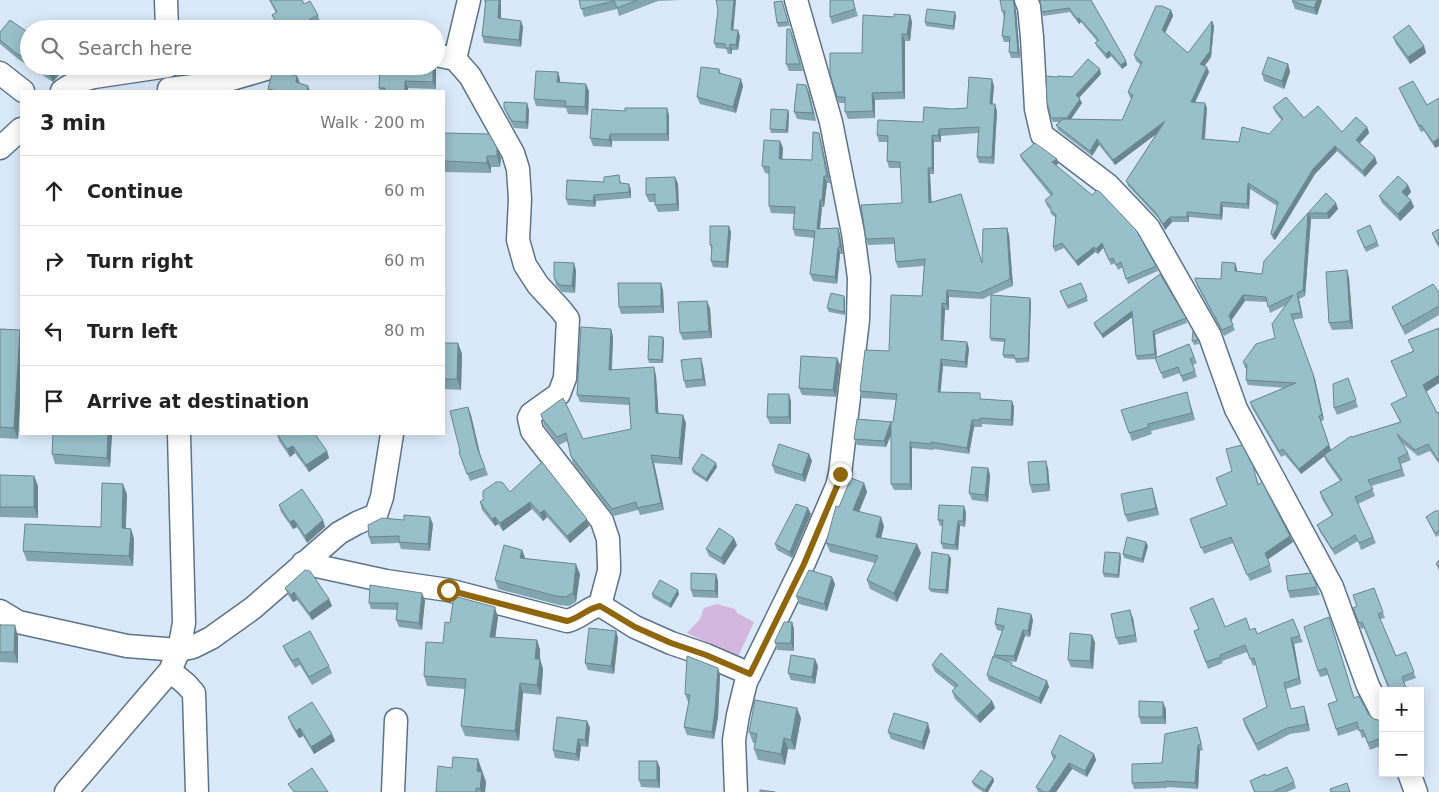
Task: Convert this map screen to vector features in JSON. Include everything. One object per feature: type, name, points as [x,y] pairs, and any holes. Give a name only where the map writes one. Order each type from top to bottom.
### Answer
[{"type":"street","points":[[166,0],[167,20]]},
{"type":"street","points":[[469,0],[446,57],[470,76],[513,153],[518,169],[520,199],[518,240],[525,265],[538,285],[568,319],[566,378],[559,394],[531,414],[529,418],[532,431],[602,521],[608,539],[610,564],[600,606]]},
{"type":"street","points":[[736,792],[734,740],[746,682],[804,564],[837,486],[843,458],[859,302],[859,278],[853,233],[831,122],[796,0]]},
{"type":"street","points":[[1026,0],[1029,7],[1032,37],[1036,110],[1042,135],[1108,185],[1148,227],[1153,235],[1210,336],[1236,409],[1332,587],[1368,686],[1379,707]]},
{"type":"street","points":[[0,73],[22,90]]},
{"type":"street","points":[[63,90],[82,80],[107,75]]},
{"type":"street","points":[[168,75],[169,90],[218,83],[245,75]]},
{"type":"street","points":[[0,148],[20,130]]},
{"type":"street","points":[[66,792],[170,671],[179,650],[184,623],[179,435]]},
{"type":"street","points":[[0,611],[18,622],[127,646],[179,650],[193,647],[211,638],[253,608],[339,533],[357,522],[374,517],[378,513],[392,435]]},
{"type":"street","points":[[303,563],[386,580],[448,590],[567,621],[579,617],[590,608],[600,606],[635,627],[750,674]]},
{"type":"street","points":[[170,671],[194,693],[198,792]]},
{"type":"street","points":[[394,792],[396,720]]},
{"type":"street","points":[[1410,777],[1416,792]]},
{"type":"shaded area","points":[[717,604],[735,609],[737,613],[754,622],[738,657],[687,633],[700,619],[704,608]]},
{"type":"building","points":[[270,0],[302,0],[304,4],[310,1],[318,15],[309,20],[275,20],[272,15],[277,12]]},
{"type":"building","points":[[486,0],[499,0],[498,18],[521,21],[519,40],[482,36]]},
{"type":"building","points":[[579,0],[638,0],[617,8],[614,1],[581,9]]},
{"type":"building","points":[[716,0],[734,0],[731,30],[738,30],[736,45],[730,44],[730,48],[726,48],[725,44],[714,43],[718,10]]},
{"type":"building","points":[[830,0],[853,0],[855,9],[830,17]]},
{"type":"building","points":[[1000,0],[1013,0],[1018,53],[1009,52],[1010,37],[1002,36],[1005,11],[1002,11]]},
{"type":"building","points":[[1040,0],[1091,0],[1126,61],[1121,65],[1109,51],[1106,54],[1095,43],[1099,40],[1079,18],[1077,19],[1069,8],[1042,12]]},
{"type":"building","points":[[1293,0],[1317,0],[1314,8]]},
{"type":"building","points":[[782,1],[788,22],[777,23],[774,2]]},
{"type":"building","points":[[1156,6],[1162,6],[1171,10],[1162,30],[1188,53],[1212,21],[1210,51],[1200,64],[1207,67],[1191,102],[1205,103],[1202,139],[1239,142],[1242,127],[1269,134],[1283,119],[1273,107],[1286,97],[1304,118],[1318,106],[1342,132],[1356,117],[1367,127],[1356,140],[1375,157],[1363,171],[1335,146],[1313,169],[1273,235],[1271,234],[1278,202],[1248,183],[1247,204],[1221,202],[1220,215],[1187,212],[1187,217],[1170,217],[1163,224],[1156,213],[1126,181],[1165,121],[1113,160],[1097,139],[1090,151],[1056,125],[1063,119],[1122,120],[1133,95],[1128,92],[1142,62],[1134,55]]},
{"type":"building","points":[[927,9],[955,12],[953,26],[925,22]]},
{"type":"building","points":[[894,14],[910,15],[907,34],[902,34],[903,92],[872,93],[873,111],[845,112],[845,97],[837,97],[830,74],[830,53],[862,53],[863,15],[894,17]]},
{"type":"building","points":[[10,20],[20,27],[20,55],[0,40],[0,32]]},
{"type":"building","points":[[1409,25],[1424,46],[1408,57],[1393,37]]},
{"type":"building","points":[[787,29],[790,29],[800,64],[786,64]]},
{"type":"building","points":[[1268,57],[1288,64],[1282,81],[1262,74]]},
{"type":"building","points":[[1088,59],[1100,69],[1076,95],[1080,99],[1067,118],[1051,118],[1047,102],[1046,76],[1072,77]]},
{"type":"building","points":[[701,67],[719,69],[719,73],[741,79],[733,107],[697,97]]},
{"type":"building","points":[[536,71],[558,72],[557,82],[586,84],[585,107],[565,106],[566,101],[534,99]]},
{"type":"building","points":[[272,75],[297,76],[296,82],[308,86],[307,90],[268,89]]},
{"type":"building","points":[[380,75],[433,75],[433,82],[405,81],[405,90],[385,90],[385,88],[379,88]]},
{"type":"building","points":[[969,77],[992,79],[990,104],[995,104],[992,157],[977,157],[979,127],[939,129],[938,136],[932,135],[932,168],[928,168],[929,203],[961,194],[982,263],[983,229],[1007,228],[1010,279],[980,293],[947,290],[946,304],[942,303],[941,340],[967,342],[965,362],[941,359],[938,392],[980,393],[980,399],[1012,401],[1011,420],[980,418],[980,420],[972,420],[967,448],[931,442],[931,444],[910,442],[910,484],[891,484],[891,422],[884,441],[854,439],[857,419],[893,422],[897,394],[860,391],[865,350],[889,351],[891,295],[922,296],[925,259],[896,262],[894,238],[866,239],[861,205],[902,203],[900,162],[887,161],[888,136],[877,135],[878,120],[923,122],[924,107],[967,108]]},
{"type":"building","points":[[1413,81],[1427,105],[1439,98],[1439,138],[1433,142],[1421,125],[1419,126],[1399,88]]},
{"type":"building","points":[[797,84],[806,85],[813,113],[794,112]]},
{"type":"building","points":[[504,102],[527,103],[526,122],[512,121],[504,108]]},
{"type":"building","points":[[625,108],[667,108],[667,134],[610,134],[609,140],[590,138],[592,109],[625,111]]},
{"type":"building","points":[[771,109],[788,110],[786,130],[770,129]]},
{"type":"building","points":[[813,132],[819,133],[827,176],[824,176],[817,229],[838,228],[840,247],[838,247],[835,277],[810,274],[815,231],[793,229],[795,207],[769,206],[769,167],[762,166],[764,140],[780,141],[779,159],[812,160]]},
{"type":"building","points":[[445,133],[489,134],[497,148],[497,156],[487,156],[487,163],[445,161]]},
{"type":"building","points":[[1035,143],[1057,159],[1052,162],[1092,195],[1097,190],[1100,192],[1136,230],[1156,266],[1126,279],[1121,262],[1116,265],[1113,258],[1109,260],[1102,243],[1096,249],[1094,247],[1076,261],[1062,243],[1053,247],[1056,215],[1045,200],[1053,194],[1020,155]]},
{"type":"building","points":[[619,175],[620,183],[629,184],[629,192],[594,195],[593,201],[566,199],[567,180],[604,182],[604,177]]},
{"type":"building","points":[[1398,176],[1408,185],[1402,192],[1411,200],[1398,214],[1379,196]]},
{"type":"building","points":[[675,177],[677,204],[655,205],[655,194],[646,195],[646,178]]},
{"type":"building","points":[[1326,193],[1336,203],[1327,213],[1308,213]]},
{"type":"building","points":[[1308,213],[1303,290],[1297,293],[1301,313],[1291,314],[1313,374],[1322,415],[1319,416],[1329,445],[1299,469],[1283,449],[1279,451],[1250,402],[1296,383],[1246,380],[1247,365],[1243,362],[1256,344],[1275,338],[1272,324],[1293,295],[1268,307],[1266,297],[1243,295],[1229,315],[1233,325],[1222,330],[1195,278],[1221,279],[1222,262],[1235,263],[1235,271],[1262,274],[1264,261]]},
{"type":"building","points":[[1370,225],[1377,242],[1365,248],[1357,231]]},
{"type":"building","points":[[710,226],[729,226],[726,262],[711,261]]},
{"type":"building","points":[[1439,229],[1439,245],[1432,233]]},
{"type":"building","points":[[554,262],[574,263],[572,286],[560,285],[554,278]]},
{"type":"building","points":[[1347,270],[1350,321],[1329,323],[1326,272]]},
{"type":"building","points":[[1160,274],[1186,318],[1153,331],[1155,354],[1136,356],[1132,311],[1102,334],[1094,323]]},
{"type":"building","points":[[618,283],[661,283],[661,306],[619,307]]},
{"type":"building","points":[[1081,283],[1087,297],[1067,306],[1060,291]]},
{"type":"building","points":[[1433,284],[1439,292],[1439,306],[1402,327],[1392,307]]},
{"type":"building","points":[[831,293],[844,296],[844,312],[827,308]]},
{"type":"building","points":[[991,295],[1030,298],[1028,358],[1015,359],[1014,355],[1003,355],[1005,339],[990,338]]},
{"type":"building","points":[[707,301],[709,331],[680,333],[678,302]]},
{"type":"building","points":[[581,327],[611,329],[609,370],[654,367],[656,413],[683,415],[679,458],[651,455],[661,503],[637,508],[636,502],[612,509],[571,456],[566,433],[557,437],[542,418],[541,414],[563,398],[583,439],[631,429],[629,398],[577,395]]},
{"type":"building","points":[[1439,328],[1439,375],[1423,385],[1437,413],[1439,412],[1439,460],[1428,444],[1415,450],[1397,434],[1408,453],[1398,458],[1402,469],[1368,480],[1373,489],[1355,497],[1373,537],[1359,543],[1355,535],[1332,549],[1317,525],[1333,515],[1320,492],[1342,480],[1324,455],[1351,436],[1401,422],[1391,404],[1407,396],[1391,361],[1414,351],[1408,340]]},
{"type":"building","points":[[0,329],[20,330],[14,428],[0,427]]},
{"type":"building","points":[[1193,331],[1198,340],[1192,341]]},
{"type":"building","points":[[649,336],[663,337],[662,360],[648,359]]},
{"type":"building","points":[[445,343],[458,343],[457,379],[445,379]]},
{"type":"building","points":[[1189,344],[1194,357],[1190,359],[1195,371],[1181,376],[1178,367],[1161,373],[1155,358]]},
{"type":"building","points":[[801,356],[837,358],[833,390],[799,388]]},
{"type":"building","points":[[701,358],[703,379],[684,381],[681,360]]},
{"type":"building","points":[[1348,378],[1356,400],[1334,408],[1333,384]]},
{"type":"building","points":[[1187,392],[1192,413],[1148,424],[1149,427],[1129,433],[1121,410]]},
{"type":"building","points":[[768,394],[789,394],[789,417],[767,417]]},
{"type":"building","points":[[468,407],[477,447],[485,468],[467,474],[459,452],[450,411]]},
{"type":"building","points":[[53,435],[108,435],[107,458],[52,454]]},
{"type":"building","points":[[278,435],[316,435],[327,451],[306,465],[293,446],[287,449]]},
{"type":"building","points":[[779,444],[809,454],[802,475],[772,465]]},
{"type":"building","points":[[1242,445],[1253,466],[1258,485],[1262,482],[1290,536],[1265,553],[1270,565],[1247,575],[1231,537],[1201,548],[1190,519],[1227,505],[1216,478],[1232,471],[1226,449]]},
{"type":"building","points":[[702,454],[716,463],[706,479],[692,469]]},
{"type":"building","points":[[1046,461],[1048,484],[1030,485],[1028,462]]},
{"type":"building","points":[[542,462],[587,519],[567,536],[544,510],[540,513],[530,502],[500,523],[495,517],[492,519],[480,502],[484,499],[483,491],[496,482],[502,482],[510,492]]},
{"type":"building","points":[[972,467],[988,468],[985,495],[969,493]]},
{"type":"building","points":[[0,475],[34,476],[34,507],[0,507]]},
{"type":"building","points":[[851,478],[864,483],[853,510],[881,517],[876,537],[917,544],[894,593],[867,580],[878,556],[826,543],[836,506],[839,507]]},
{"type":"building","points":[[102,483],[123,484],[122,528],[131,529],[129,556],[23,551],[25,524],[101,527]]},
{"type":"building","points":[[1152,488],[1156,508],[1125,515],[1121,494]]},
{"type":"building","points":[[302,489],[323,520],[305,536],[294,520],[290,522],[279,505]]},
{"type":"building","points":[[796,504],[808,508],[790,552],[775,544]]},
{"type":"building","points":[[939,505],[964,506],[963,521],[958,521],[955,545],[941,543],[943,520],[938,520]]},
{"type":"building","points":[[1435,511],[1439,511],[1439,531],[1435,533],[1426,517]]},
{"type":"building","points":[[404,515],[430,517],[428,544],[399,542],[399,536],[369,537],[368,525],[382,518],[404,520]]},
{"type":"building","points":[[719,528],[734,538],[721,558],[706,549]]},
{"type":"building","points":[[1127,537],[1146,542],[1142,559],[1123,554]]},
{"type":"building","points":[[504,545],[522,550],[520,558],[576,564],[573,593],[565,597],[556,596],[495,580]]},
{"type":"building","points":[[932,552],[949,555],[946,590],[929,589]]},
{"type":"building","points":[[1105,552],[1120,553],[1118,575],[1103,573]]},
{"type":"building","points":[[305,570],[310,571],[329,599],[309,613],[294,592],[291,595],[285,588]]},
{"type":"building","points":[[809,570],[832,577],[824,604],[796,596]]},
{"type":"building","points":[[691,573],[716,574],[715,591],[691,590]]},
{"type":"building","points":[[1311,573],[1317,587],[1288,591],[1286,576]]},
{"type":"building","points":[[660,580],[678,590],[670,604],[652,594]]},
{"type":"building","points":[[370,585],[422,593],[419,623],[396,620],[398,603],[369,603]]},
{"type":"building","points":[[1374,588],[1383,612],[1378,614],[1396,656],[1406,652],[1414,672],[1402,677],[1406,687],[1389,687],[1362,622],[1359,623],[1353,608],[1357,606],[1353,595]]},
{"type":"building","points":[[454,596],[495,607],[490,637],[537,640],[535,659],[540,659],[537,685],[520,683],[515,731],[461,726],[466,679],[424,676],[426,642],[443,643],[445,622],[450,623]]},
{"type":"building","points":[[1213,598],[1225,627],[1246,618],[1250,630],[1255,628],[1257,634],[1293,619],[1300,636],[1291,638],[1299,678],[1284,683],[1291,709],[1304,706],[1307,724],[1287,728],[1256,744],[1243,719],[1267,707],[1254,658],[1250,659],[1245,645],[1206,662],[1194,631],[1199,629],[1190,608]]},
{"type":"building","points":[[998,608],[1031,614],[1028,631],[1023,630],[1014,656],[994,655],[1004,626],[995,624]]},
{"type":"building","points":[[1130,610],[1135,635],[1116,638],[1111,614]]},
{"type":"building","points":[[1329,617],[1354,698],[1359,696],[1369,715],[1379,720],[1379,739],[1368,743],[1363,730],[1359,731],[1357,722],[1336,729],[1328,704],[1337,701],[1326,668],[1318,671],[1304,627]]},
{"type":"building","points":[[784,622],[792,622],[791,643],[775,643],[775,641]]},
{"type":"building","points":[[0,625],[15,625],[14,652],[0,652]]},
{"type":"building","points":[[589,628],[616,631],[611,666],[585,663]]},
{"type":"building","points":[[310,631],[329,666],[309,677],[298,658],[292,661],[283,646]]},
{"type":"building","points":[[1070,633],[1092,635],[1090,661],[1068,660]]},
{"type":"building","points":[[941,653],[992,701],[977,716],[952,691],[958,685],[932,665]]},
{"type":"building","points":[[791,655],[815,659],[812,677],[788,673]]},
{"type":"building","points":[[687,656],[718,668],[712,732],[684,727],[690,695],[685,694]]},
{"type":"building","points":[[993,656],[1012,663],[1011,665],[1047,681],[1039,698],[987,675]]},
{"type":"building","points":[[755,700],[797,708],[791,740],[784,738],[781,754],[754,749],[757,734],[749,732]]},
{"type":"building","points":[[1139,701],[1163,702],[1163,717],[1139,717]]},
{"type":"building","points":[[312,702],[332,734],[311,747],[300,728],[296,731],[288,717]]},
{"type":"building","points":[[894,713],[928,723],[922,742],[888,732]]},
{"type":"building","points":[[557,717],[587,721],[585,740],[578,739],[576,754],[553,750]]},
{"type":"building","points":[[1197,727],[1201,744],[1198,745],[1195,783],[1165,781],[1132,783],[1132,764],[1162,763],[1165,734]]},
{"type":"building","points":[[1060,735],[1094,754],[1085,771],[1069,763],[1049,792],[1044,792],[1036,787],[1056,756],[1051,753]]},
{"type":"building","points":[[453,757],[478,759],[477,771],[482,772],[480,789],[476,788],[476,792],[436,792],[438,766],[452,768]]},
{"type":"building","points":[[639,761],[657,761],[657,780],[639,780]]},
{"type":"building","points":[[1287,767],[1294,782],[1275,792],[1255,792],[1250,781]]},
{"type":"building","points":[[312,768],[328,792],[294,792],[288,784]]},
{"type":"building","points":[[981,770],[993,778],[985,790],[972,782]]},
{"type":"building","points":[[1347,783],[1350,792],[1331,792],[1330,789]]},
{"type":"route","points":[[448,590],[567,621],[579,617],[590,608],[600,606],[635,627],[750,674],[804,564],[837,486],[840,474]]}]
